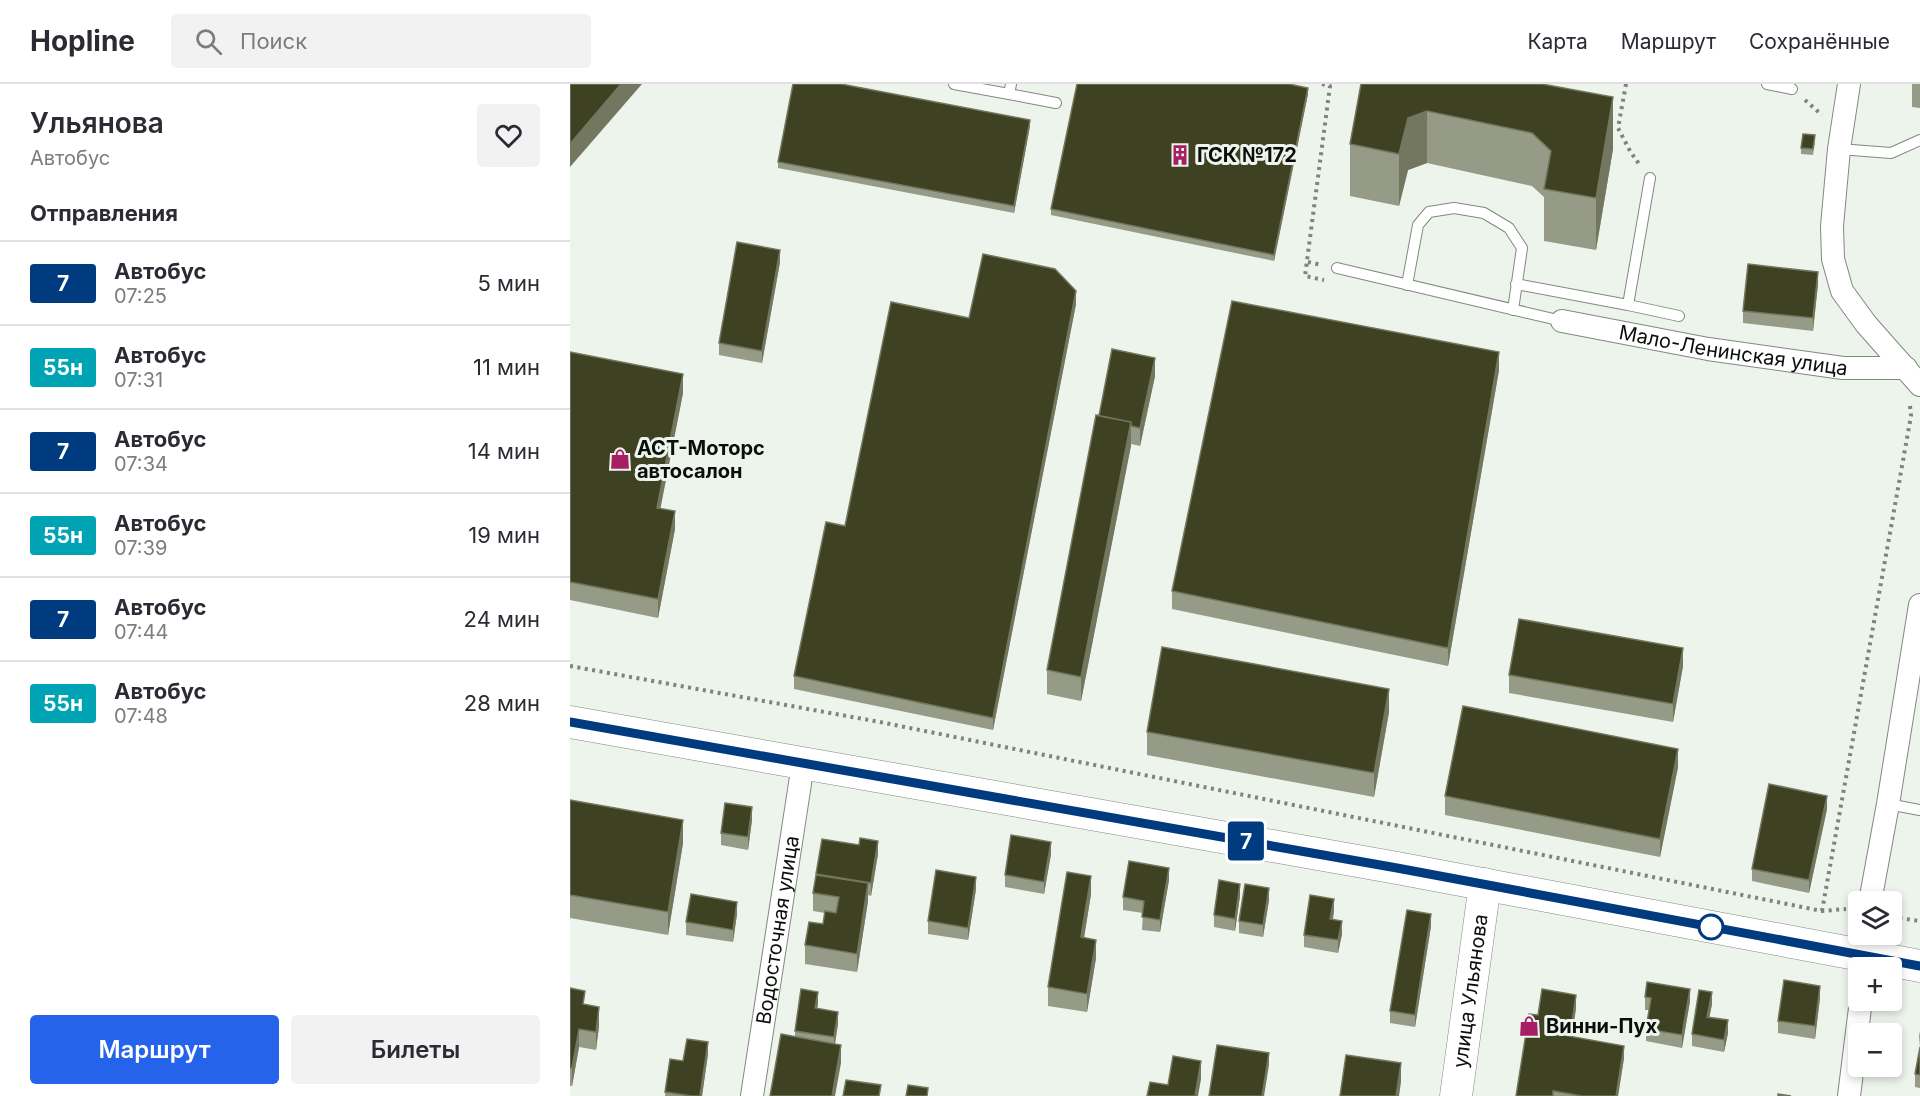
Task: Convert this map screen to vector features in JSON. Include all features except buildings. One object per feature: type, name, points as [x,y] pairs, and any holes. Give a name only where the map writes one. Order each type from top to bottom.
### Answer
[{"type":"main road","points":[[570,722],[1864,953],[1920,966]]},
{"type":"main road","name":"улица Ульянова","points":[[1456,1096],[1485,885]]},
{"type":"street","points":[[1849,84],[1839,149],[1832,226],[1833,259],[1842,291],[1866,324],[1913,377]]},
{"type":"street","name":"Мало-Ленинская улица","points":[[1562,321],[1708,349],[1913,377]]},
{"type":"street","points":[[1871,891],[1888,804],[1920,604]]},
{"type":"street","name":"Водосточная улица","points":[[752,1096],[803,764]]},
{"type":"street","points":[[1849,1096],[1860,1011]]},
{"type":"lane","points":[[954,84],[1010,89],[1056,103]]},
{"type":"lane","points":[[1767,84],[1792,89]]},
{"type":"lane","points":[[1839,149],[1891,153],[1920,141]]},
{"type":"lane","points":[[1628,305],[1650,178]]},
{"type":"lane","points":[[1407,285],[1418,225],[1429,212],[1454,208],[1484,213],[1509,228],[1521,248],[1513,310]]},
{"type":"lane","points":[[1337,268],[1562,321]]},
{"type":"lane","points":[[1516,284],[1679,316]]},
{"type":"lane","points":[[1888,804],[1920,810]]},
{"type":"path","points":[[1322,84],[1330,86],[1305,276],[1325,280]]},
{"type":"path","points":[[1626,84],[1618,128],[1630,152],[1650,178]]},
{"type":"path","points":[[1822,911],[1911,416],[1913,377]]},
{"type":"path","points":[[570,666],[891,724],[1822,911],[1846,909]]},
{"type":"path","points":[[1902,918],[1920,921]]},
{"type":"bus line","name":"7","points":[[570,722],[1397,868],[1920,966]]},
{"type":"place","name":"ГСК №172","points":[[1180,155]]},
{"type":"place","name":"АСТ-Моторс автосалон","points":[[620,459]]},
{"type":"place","name":"Винни-Пух","points":[[1529,1026]]}]
